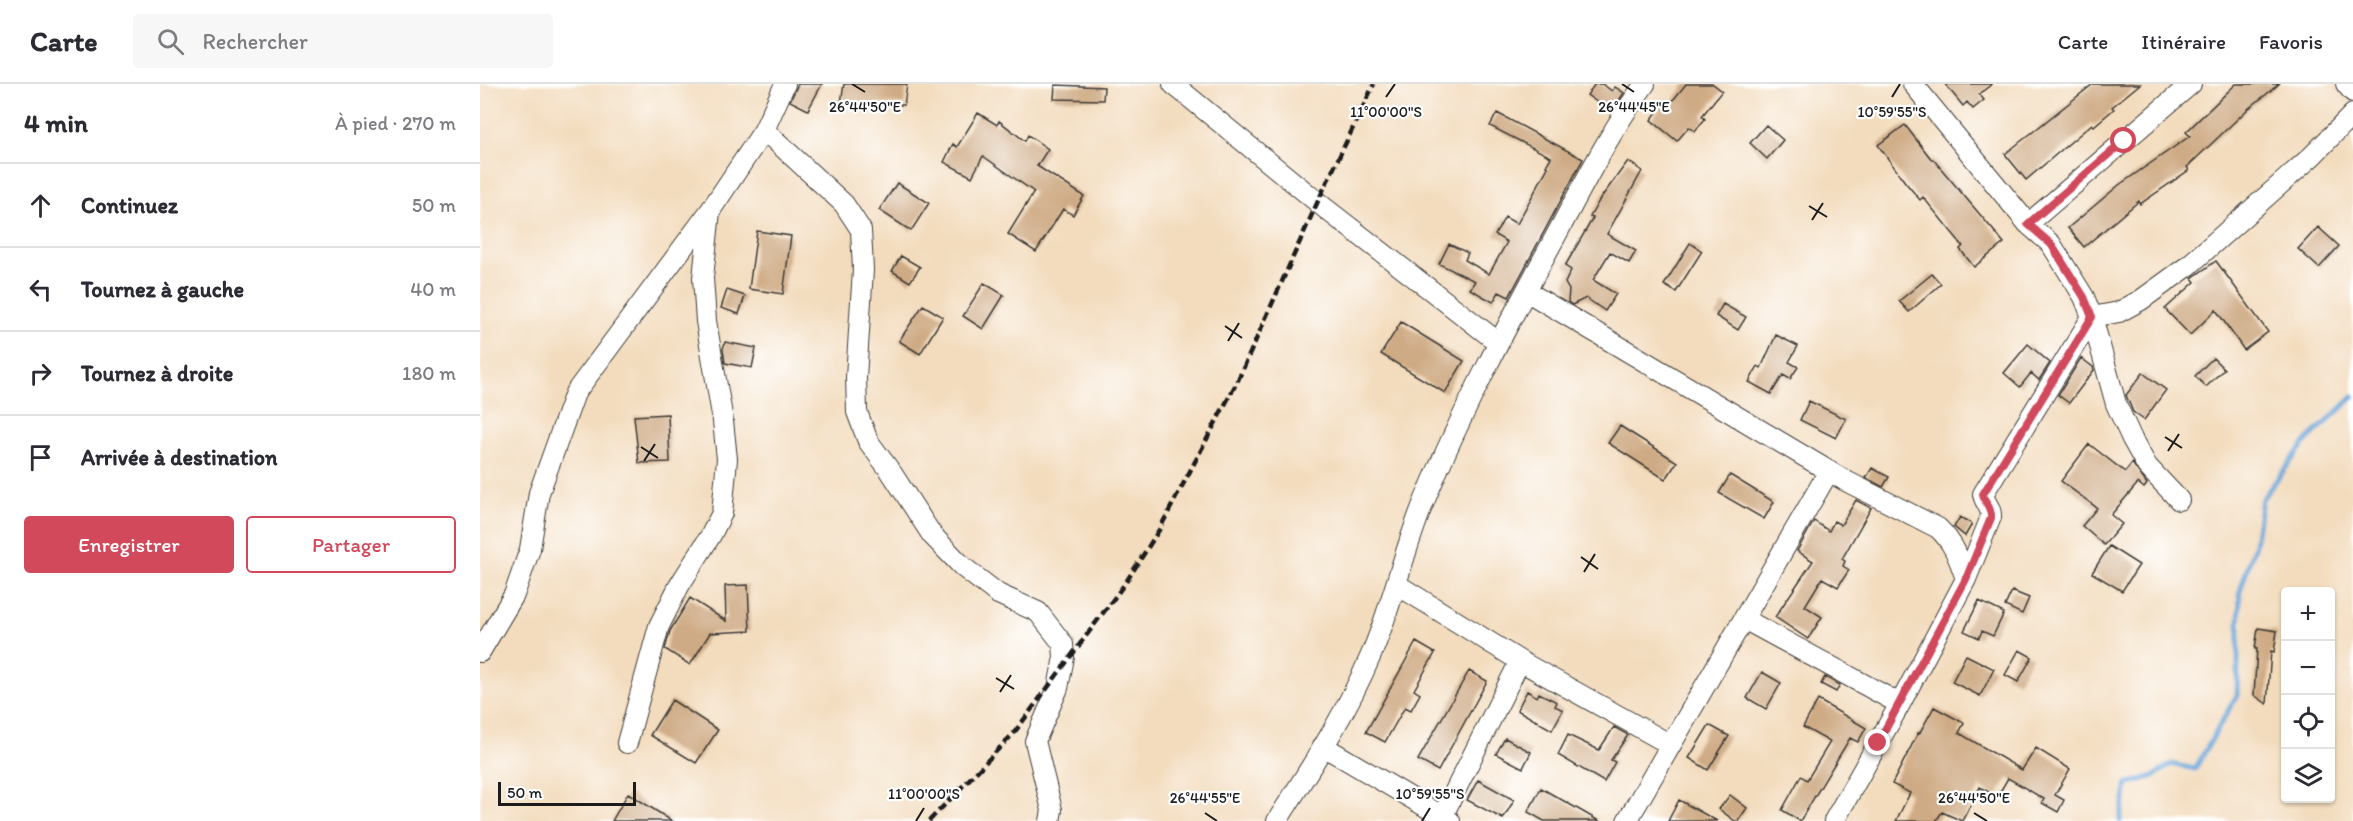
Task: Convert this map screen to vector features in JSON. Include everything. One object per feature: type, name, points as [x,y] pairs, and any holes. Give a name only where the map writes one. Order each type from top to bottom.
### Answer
[{"type":"street","points":[[480,652],[514,595],[530,549],[538,493],[575,393],[710,211],[764,130],[785,84]]},
{"type":"street","points":[[1173,84],[1326,209],[1499,343]]},
{"type":"street","points":[[1277,821],[1345,711],[1372,654],[1396,584],[1405,549],[1461,418],[1526,291],[1614,132],[1645,84]]},
{"type":"street","points":[[1913,84],[2028,224],[2051,244],[2084,297],[2092,317],[2116,404],[2128,432],[2147,466],[2179,500]]},
{"type":"street","points":[[2028,224],[2191,84]]},
{"type":"street","points":[[2346,84],[2353,92]]},
{"type":"street","points":[[1834,821],[1900,704],[1966,579],[1991,518],[1992,512],[1983,494],[2092,317],[2119,312],[2141,300],[2188,266],[2312,156],[2353,114]]},
{"type":"street","points":[[764,130],[844,204],[861,230],[863,270],[856,377],[857,412],[868,441],[932,535],[963,567],[998,594],[1038,612],[1063,644],[1064,657],[1058,688],[1035,741],[1052,810],[1050,821]]},
{"type":"street","points":[[627,743],[659,626],[679,586],[722,513],[727,459],[706,321],[703,278],[710,211]]},
{"type":"street","points":[[1526,291],[1829,471],[1938,528],[1950,539],[1966,579]]},
{"type":"street","points":[[1627,821],[1829,471]]},
{"type":"street","points":[[1396,584],[1520,661],[1671,745]]},
{"type":"street","points":[[1744,619],[1900,704]]},
{"type":"street","points":[[1323,746],[1446,819],[1520,661]]},
{"type":"building","points":[[798,84],[822,84],[808,110],[790,101]]},
{"type":"building","points":[[844,84],[907,84],[904,105],[841,103]]},
{"type":"building","points":[[1595,84],[1602,84],[1612,91],[1615,87],[1624,93],[1611,112],[1587,95]]},
{"type":"building","points":[[1686,84],[1713,84],[1722,91],[1702,116],[1705,119],[1695,131],[1689,127],[1677,141],[1651,120],[1666,100],[1670,104]]},
{"type":"building","points":[[1945,84],[1992,84],[1979,94],[1984,100],[1973,109],[1967,102],[1963,106]]},
{"type":"building","points":[[2093,84],[2140,84],[2112,107],[2114,109],[2094,126],[2092,124],[2026,180],[2005,154]]},
{"type":"building","points":[[2236,84],[2279,84],[2248,109],[2187,167],[2189,170],[2140,204],[2139,201],[2084,247],[2068,228],[2119,185],[2190,136],[2186,132]]},
{"type":"building","points":[[1055,85],[1104,87],[1103,100],[1054,99]]},
{"type":"building","points":[[978,113],[997,125],[999,121],[1025,141],[1028,135],[1048,149],[1037,166],[1084,196],[1073,215],[1063,209],[1036,252],[1008,234],[1034,192],[983,156],[972,177],[944,162],[953,144],[957,147]]},
{"type":"building","points":[[1497,113],[1583,159],[1509,297],[1499,292],[1493,302],[1470,289],[1475,281],[1439,264],[1449,244],[1468,253],[1465,260],[1489,274],[1507,242],[1495,235],[1505,217],[1517,224],[1548,167],[1546,166],[1551,157],[1490,126]]},
{"type":"building","points":[[1766,125],[1783,140],[1767,159],[1750,143]]},
{"type":"building","points":[[1905,125],[1932,160],[2004,243],[1974,267],[1960,249],[1963,246],[1923,197],[1920,200],[1878,145]]},
{"type":"building","points":[[1628,161],[1642,171],[1607,234],[1636,251],[1629,263],[1610,252],[1593,280],[1616,294],[1605,311],[1586,298],[1572,305],[1568,302],[1569,290],[1565,283],[1571,270],[1565,266],[1593,218],[1590,217],[1600,199]]},
{"type":"building","points":[[897,183],[929,203],[911,231],[879,210]]},
{"type":"building","points":[[2318,227],[2339,246],[2319,268],[2298,249]]},
{"type":"building","points":[[757,231],[791,236],[783,294],[749,289]]},
{"type":"building","points":[[1690,243],[1702,251],[1676,292],[1664,285]]},
{"type":"building","points":[[901,256],[920,267],[910,282],[892,271]]},
{"type":"building","points":[[2216,261],[2268,332],[2244,350],[2216,310],[2190,335],[2165,309],[2195,282],[2192,278]]},
{"type":"building","points":[[1932,274],[1941,284],[1909,312],[1899,301]]},
{"type":"building","points":[[984,283],[1004,295],[983,329],[963,316]]},
{"type":"building","points":[[727,290],[745,296],[739,314],[721,308]]},
{"type":"building","points":[[1723,304],[1746,317],[1738,330],[1716,316]]},
{"type":"building","points":[[923,305],[943,317],[920,354],[899,341]]},
{"type":"building","points":[[1401,322],[1464,361],[1445,393],[1381,354]]},
{"type":"building","points":[[1776,335],[1798,346],[1789,362],[1798,367],[1790,379],[1783,375],[1771,394],[1749,382],[1758,366],[1761,368]]},
{"type":"building","points":[[725,342],[756,348],[752,368],[725,363],[723,349]]},
{"type":"building","points":[[2028,344],[2050,363],[2039,380],[2031,373],[2020,387],[2004,373]]},
{"type":"building","points":[[2081,358],[2094,370],[2069,403],[2058,395]]},
{"type":"building","points":[[2213,358],[2224,369],[2206,387],[2195,376]]},
{"type":"building","points":[[2143,373],[2166,390],[2144,420],[2133,412],[2126,395]]},
{"type":"building","points":[[1809,401],[1846,419],[1836,438],[1800,420]]},
{"type":"building","points":[[668,414],[670,462],[639,463],[634,416]]},
{"type":"building","points":[[1620,426],[1677,462],[1665,479],[1608,443]]},
{"type":"building","points":[[2089,444],[2125,472],[2132,463],[2147,484],[2144,488],[2138,483],[2111,515],[2122,524],[2104,545],[2082,526],[2097,508],[2061,481]]},
{"type":"building","points":[[1872,468],[1889,477],[1883,487],[1866,478]]},
{"type":"building","points":[[1730,475],[1774,502],[1764,519],[1719,493]]},
{"type":"building","points":[[1856,500],[1871,508],[1842,559],[1845,561],[1843,566],[1849,570],[1838,587],[1822,578],[1805,606],[1822,617],[1808,639],[1775,617],[1813,561],[1797,551],[1814,521],[1829,531],[1834,521],[1841,525]]},
{"type":"building","points":[[1960,517],[1972,524],[1965,536],[1954,527]]},
{"type":"building","points":[[2109,546],[2139,565],[2122,591],[2092,573]]},
{"type":"building","points":[[748,585],[750,631],[710,633],[690,665],[665,649],[670,631],[690,598],[726,621],[725,586]]},
{"type":"building","points":[[2012,591],[2029,598],[2022,614],[2005,606]]},
{"type":"building","points":[[1979,601],[2004,613],[1993,636],[1982,631],[1979,638],[1964,631]]},
{"type":"building","points":[[2258,628],[2277,631],[2274,652],[2271,651],[2267,704],[2254,695]]},
{"type":"building","points":[[1416,642],[1435,653],[1414,690],[1420,694],[1411,710],[1405,707],[1385,742],[1366,732]]},
{"type":"building","points":[[2019,650],[2032,657],[2018,682],[2005,675]]},
{"type":"building","points":[[1966,655],[1994,669],[1980,696],[1952,682]]},
{"type":"building","points":[[1469,671],[1487,681],[1438,771],[1418,760]]},
{"type":"building","points":[[1762,672],[1781,683],[1766,709],[1747,698]]},
{"type":"building","points":[[1825,677],[1840,685],[1836,692],[1821,684]]},
{"type":"building","points":[[1527,691],[1537,697],[1539,693],[1557,702],[1555,706],[1563,710],[1552,730],[1517,710]]},
{"type":"building","points":[[672,700],[718,730],[696,763],[650,735]]},
{"type":"building","points":[[1818,700],[1866,728],[1858,742],[1850,738],[1800,821],[1782,810],[1801,776],[1807,780],[1830,742],[1803,727]]},
{"type":"building","points":[[1934,707],[1964,723],[1959,733],[2022,770],[2036,748],[2070,769],[2055,795],[2064,800],[2058,812],[2042,803],[2044,799],[2008,778],[1997,797],[1980,787],[1962,821],[1942,812],[1936,821],[1896,821],[1910,793],[1892,784]]},
{"type":"building","points":[[1709,725],[1729,736],[1708,770],[1689,758]]},
{"type":"building","points":[[1614,727],[1628,735],[1611,760],[1615,762],[1604,782],[1558,755],[1568,735],[1599,750]]},
{"type":"building","points":[[1505,738],[1531,752],[1523,768],[1496,754]]},
{"type":"building","points":[[1478,780],[1514,800],[1503,819],[1467,800]]},
{"type":"building","points":[[1541,788],[1599,821],[1544,821],[1528,812]]},
{"type":"building","points":[[628,793],[672,821],[612,821]]},
{"type":"building","points":[[1730,795],[1747,808],[1738,821],[1719,809]]},
{"type":"building","points":[[1679,800],[1717,821],[1668,821]]},
{"type":"waterway","points":[[2120,821],[2127,784],[2154,776],[2171,764],[2195,769],[2237,695],[2240,591],[2255,544],[2262,499],[2307,440],[2353,397]]},
{"type":"railway","points":[[929,821],[1014,733],[1126,582],[1159,530],[1238,380],[1318,201],[1374,84]]},
{"type":"route","points":[[1878,743],[1973,563],[1992,512],[1983,494],[2044,391],[2092,317],[2084,297],[2051,244],[2028,224],[2124,141]]}]
